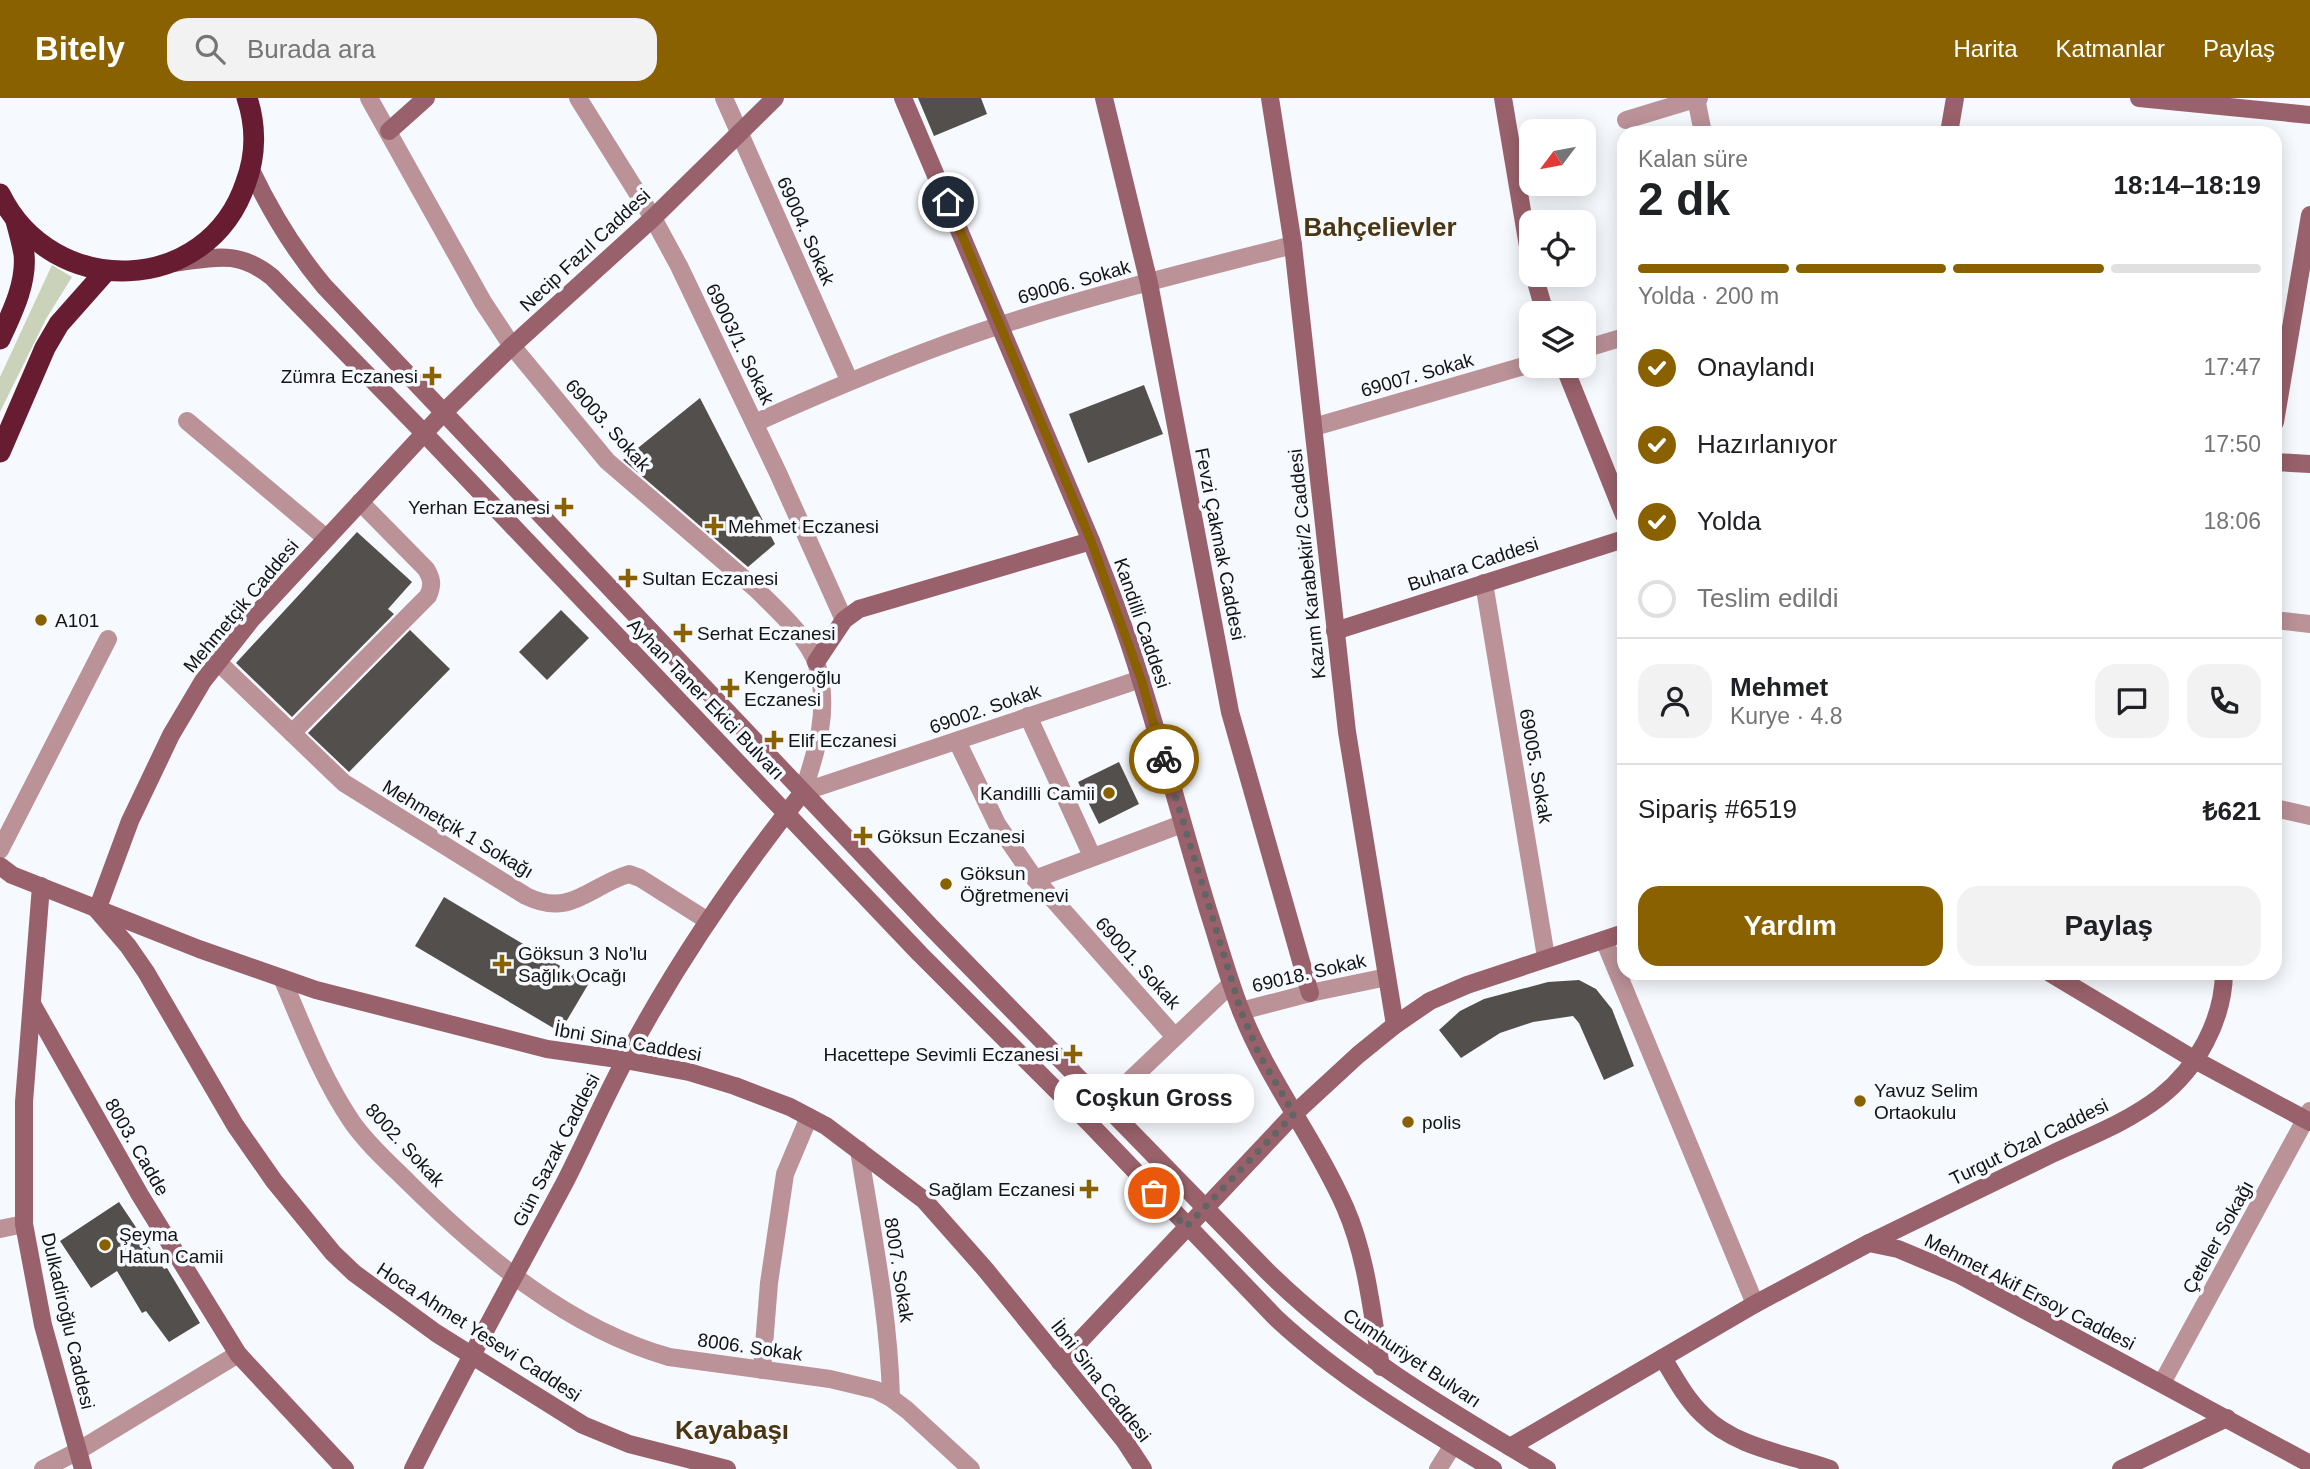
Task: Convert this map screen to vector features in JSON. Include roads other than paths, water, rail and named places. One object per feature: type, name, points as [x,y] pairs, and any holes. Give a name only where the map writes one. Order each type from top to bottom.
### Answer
[{"type":"highway","points":[[0,194],[16,221],[46,249],[65,259],[106,271],[149,269],[169,263],[189,254],[221,226],[234,209],[251,170],[253,127],[247,98]]},
{"type":"highway","points":[[0,339],[17,300],[22,278],[24,256],[16,221]]},
{"type":"highway","points":[[0,452],[45,348],[59,324],[106,271]]},
{"type":"street","name":"69003. Sokak","points":[[369,98],[467,273],[512,346],[607,461],[756,589],[787,621],[816,663],[823,698],[821,732],[803,792]]},
{"type":"street","points":[[389,131],[426,98]]},
{"type":"street","name":"69003/1. Sokak","points":[[578,98],[653,218],[679,266],[755,423],[844,620]]},
{"type":"street","name":"69004. Sokak","points":[[724,98],[849,380]]},
{"type":"street","name":"Necip Fazıl Caddesi","points":[[424,433],[512,346],[653,218],[775,98]]},
{"type":"street","name":"Kandilli Caddesi","points":[[904,98],[1091,541],[1141,679],[1182,824],[1241,1011],[1259,1054],[1324,1164],[1345,1208],[1367,1282],[1381,1367]]},
{"type":"street","name":"Fevzi Çakmak Caddesi","points":[[1104,98],[1149,283],[1230,712],[1310,993]]},
{"type":"street","name":"Kazım Karabekir/2 Caddesi","points":[[1270,98],[1293,244],[1347,732],[1395,1025]]},
{"type":"street","points":[[1503,98],[1522,210]]},
{"type":"street","points":[[1626,120],[1697,98],[1702,126]]},
{"type":"street","points":[[1951,126],[1955,98]]},
{"type":"street","points":[[2139,98],[2310,115]]},
{"type":"street","name":"Ayhan Taner Ekici Bulvarı","points":[[251,170],[278,225],[324,286],[931,927],[1205,1206]]},
{"type":"street","points":[[2282,381],[2310,215]]},
{"type":"street","name":"69006. Sokak","points":[[755,423],[849,380],[1000,325],[1293,244]]},
{"type":"street","name":"Ayhan Taner Ekici Bulvarı","points":[[169,263],[225,257],[242,259],[257,265],[272,277],[920,954],[1090,1124],[1186,1227]]},
{"type":"street","points":[[1596,345],[1617,339]]},
{"type":"street","name":"69007. Sokak","points":[[1314,427],[1519,367]]},
{"type":"street","points":[[1569,378],[1617,498]]},
{"type":"street","points":[[187,421],[326,538]]},
{"type":"street","name":"Mehmetçik Caddesi","points":[[97,910],[143,791],[171,735],[218,662],[251,620],[424,433]]},
{"type":"street","points":[[2282,462],[2310,464]]},
{"type":"street","points":[[292,733],[428,596],[432,587],[426,569],[360,502]]},
{"type":"street","points":[[816,663],[844,620],[859,610],[1091,541]]},
{"type":"street","name":"Buhara Caddesi","points":[[1335,631],[1617,541]]},
{"type":"street","name":"69005. Sokak","points":[[1484,583],[1546,957]]},
{"type":"street","points":[[2282,621],[2310,624]]},
{"type":"street","points":[[0,850],[108,639]]},
{"type":"street","name":"Mehmetçik 1 Sokağı","points":[[218,662],[327,769],[358,794],[538,902],[562,905],[629,874],[640,878],[708,921]]},
{"type":"street","name":"69002. Sokak","points":[[803,792],[1141,679]]},
{"type":"street","points":[[1028,716],[1092,856]]},
{"type":"street","name":"69001. Sokak","points":[[957,741],[997,824],[1035,879],[1175,1037]]},
{"type":"street","name":"Gün Sazak Caddesi","points":[[413,1469],[625,1060],[708,921],[803,792]]},
{"type":"street","points":[[2282,810],[2310,816]]},
{"type":"street","points":[[1035,879],[1182,824]]},
{"type":"street","name":"İbni Sina Caddesi","points":[[4,873],[316,990],[547,1049],[690,1072],[736,1086],[809,1117],[826,1126],[924,1200],[978,1260],[1124,1440],[1143,1469]]},
{"type":"street","name":"Dulkadiroğlu Caddesi","points":[[41,886],[24,1102],[24,1224],[43,1325],[83,1469]]},
{"type":"street","name":"Hoca Ahmet Yesevi Caddesi","points":[[97,910],[146,972],[235,1125],[308,1224],[333,1253],[373,1289],[551,1406],[606,1435],[727,1469]]},
{"type":"street","points":[[1060,1362],[1294,1114],[1395,1025],[1430,1001],[1467,985],[1617,935]]},
{"type":"street","points":[[1604,940],[1617,971]]},
{"type":"street","name":"69018. Sokak","points":[[1241,1011],[1387,977]]},
{"type":"street","name":"8002. Sokak","points":[[282,978],[320,1067],[354,1124],[378,1153],[421,1195],[514,1275]]},
{"type":"street","points":[[1621,980],[1755,1304]]},
{"type":"street","points":[[2062,980],[2194,1060],[2309,1118]]},
{"type":"street","name":"Turgut Özal Caddesi","points":[[1869,1243],[2140,1110],[2161,1096],[2194,1060],[2210,1033],[2223,980]]},
{"type":"street","points":[[1105,1104],[1231,984]]},
{"type":"street","name":"8003. Cadde","points":[[32,1004],[133,1183],[238,1354],[345,1469]]},
{"type":"street","points":[[762,1370],[769,1283],[785,1174],[809,1117]]},
{"type":"street","name":"Çeteler Sokağı","points":[[2162,1383],[2309,1118]]},
{"type":"street","name":"8007. Sokak","points":[[859,1150],[885,1318],[891,1398]]},
{"type":"street","name":"Cumhuriyet Bulvarı","points":[[1205,1206],[1294,1298],[1381,1367],[1547,1469]]},
{"type":"street","points":[[0,1229],[24,1224]]},
{"type":"street","points":[[1186,1227],[1294,1335],[1346,1374],[1453,1446],[1493,1469]]},
{"type":"street","points":[[1510,1447],[1755,1304],[1869,1243]]},
{"type":"street","name":"Mehmet Akif Ersoy Caddesi","points":[[1869,1243],[1898,1249],[1960,1275],[2310,1464]]},
{"type":"street","name":"8006. Sokak","points":[[514,1275],[594,1328],[632,1345],[669,1357],[853,1384],[876,1390],[891,1398],[971,1469]]},
{"type":"street","points":[[43,1469],[78,1451],[238,1354]]},
{"type":"street","points":[[1663,1358],[1686,1396],[1716,1427],[1751,1444],[1830,1469]]},
{"type":"street","points":[[2121,1469],[2227,1418]]},
{"type":"street","points":[[1438,1469],[1453,1446]]},
{"type":"place","name":"Zümra Eczanesi","points":[[432,376]]},
{"type":"place","name":"Yerhan Eczanesi","points":[[564,507]]},
{"type":"place","name":"Mehmet Eczanesi","points":[[714,526]]},
{"type":"place","name":"Sultan Eczanesi","points":[[628,578]]},
{"type":"place","name":"A101","points":[[41,620]]},
{"type":"place","name":"Serhat Eczanesi","points":[[683,633]]},
{"type":"place","name":"Kengeroğlu Eczanesi","points":[[730,688]]},
{"type":"place","name":"Elif Eczanesi","points":[[774,740]]},
{"type":"place","name":"Kandilli Camii","points":[[1109,793]]},
{"type":"place","name":"Göksun Eczanesi","points":[[863,836]]},
{"type":"place","name":"Göksun Öğretmenevi","points":[[946,884]]},
{"type":"place","name":"Göksun 3 No'lu Sağlık Ocağı","points":[[502,964]]},
{"type":"place","name":"Hacettepe Sevimli Eczanesi","points":[[1073,1054]]},
{"type":"place","name":"Yavuz Selim Ortaokulu","points":[[1860,1101]]},
{"type":"place","name":"polis","points":[[1408,1122]]},
{"type":"place","name":"Sağlam Eczanesi","points":[[1089,1189]]},
{"type":"place","name":"Coşkun Gross","points":[[1154,1193]]},
{"type":"place","name":"Şeyma Hatun Camii","points":[[105,1245]]},
{"type":"district","name":"Bahçelievler","points":[[1380,227]]},
{"type":"district","name":"Kayabaşı","points":[[732,1430]]}]
